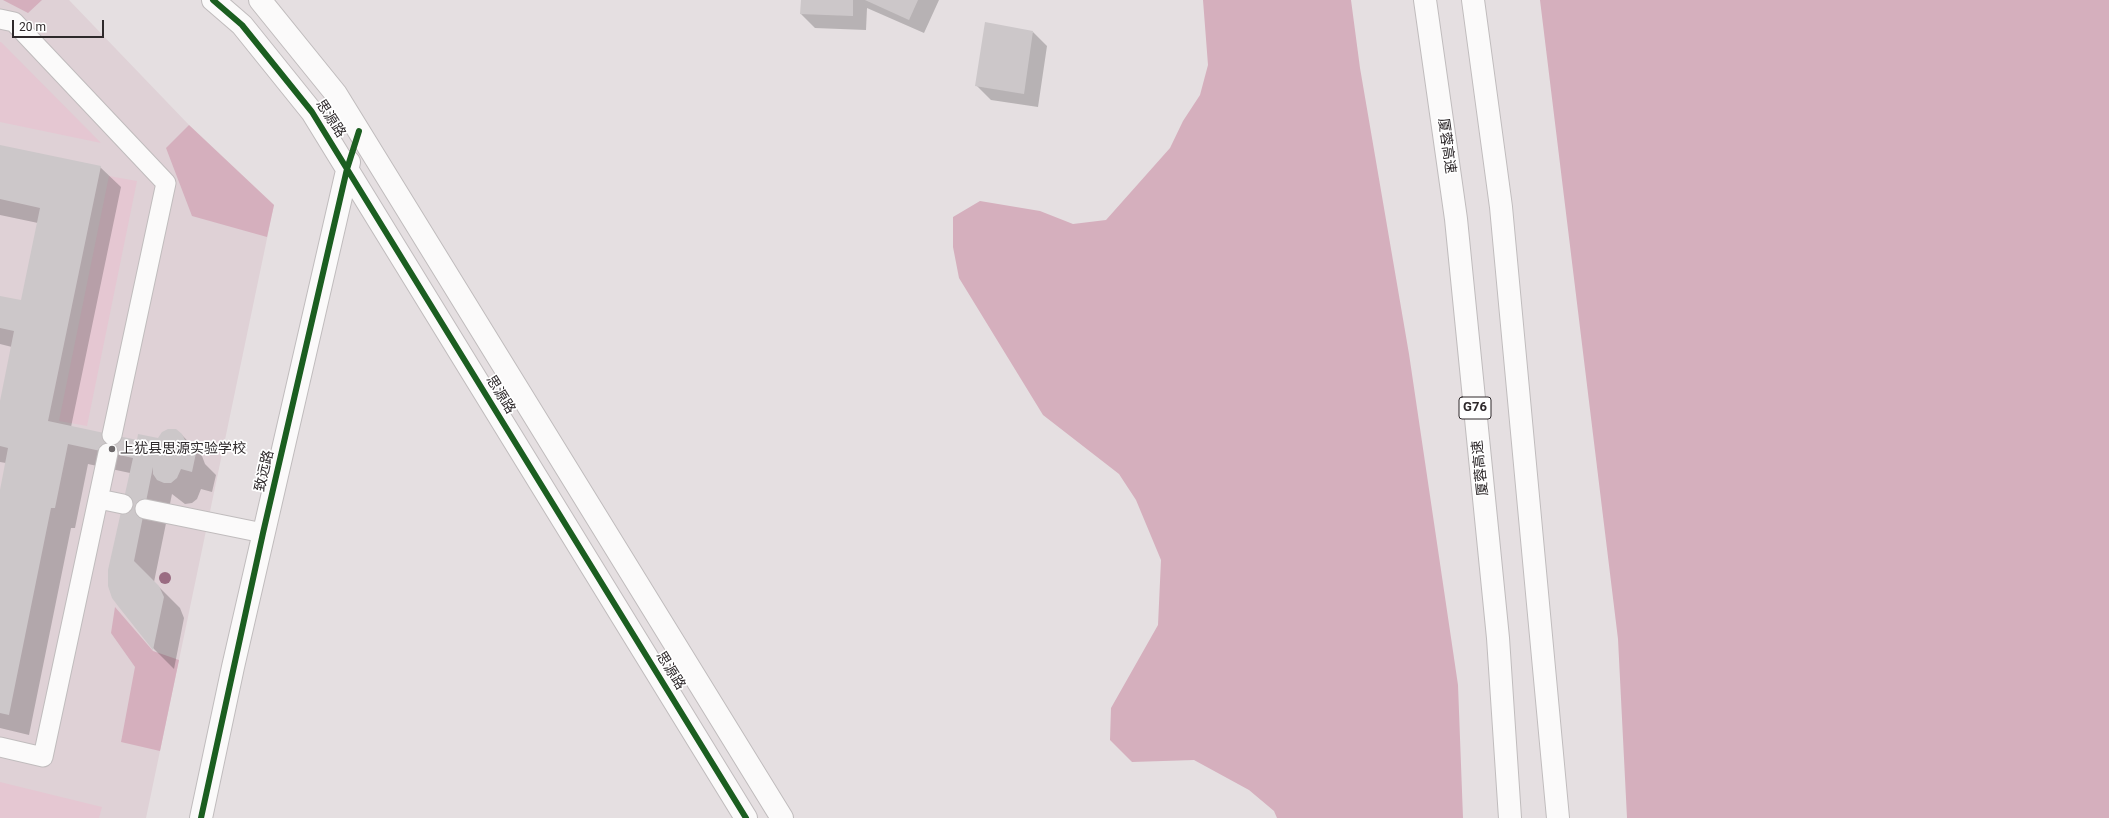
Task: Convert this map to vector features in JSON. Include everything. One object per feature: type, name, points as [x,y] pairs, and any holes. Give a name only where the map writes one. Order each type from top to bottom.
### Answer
[{"type":"main road","name":"思源路","points":[[213,0],[242,24],[312,112],[746,818]]},
{"type":"main road","name":"思源路","points":[[260,0],[336,94],[782,818]]},
{"type":"main road","name":"厦蓉高速","points":[[1425,0],[1456,219],[1498,638],[1510,818]]},
{"type":"main road","points":[[1472,0],[1501,207],[1558,818]]},
{"type":"main road","name":"致远路","points":[[201,818],[263,533],[347,169],[359,131]]},
{"type":"lane","points":[[0,19],[14,22],[166,183],[43,757],[0,747]]},
{"type":"lane","points":[[99,499],[123,504]]},
{"type":"lane","points":[[144,509],[263,533]]},
{"type":"shaded area","name":"上犹县思源实验学校","points":[[0,0],[69,0],[189,125],[274,205],[146,818],[0,818]]},
{"type":"shaded area","points":[[3,0],[42,0],[28,13]]},
{"type":"shaded area","points":[[1203,0],[1351,0],[1360,68],[1409,354],[1458,685],[1463,818],[1277,818],[1274,811],[1249,790],[1194,760],[1132,762],[1110,740],[1111,708],[1158,625],[1161,560],[1136,500],[1119,474],[1043,415],[959,278],[953,247],[953,217],[980,201],[1040,211],[1073,224],[1106,220],[1170,148],[1183,121],[1200,95],[1208,65]]},
{"type":"shaded area","points":[[1540,0],[2109,0],[2109,818],[1627,818],[1618,639]]},
{"type":"shaded area","points":[[1,42],[101,143],[0,122]]},
{"type":"shaded area","points":[[189,125],[274,205],[267,237],[192,216],[166,148]]},
{"type":"shaded area","points":[[109,176],[137,181],[87,426],[59,421]]},
{"type":"shaded area","points":[[115,607],[153,651],[179,660],[160,751],[121,742],[135,667],[111,633]]},
{"type":"shaded area","points":[[0,782],[102,807],[99,818],[0,818]]},
{"type":"building","points":[[801,0],[853,0],[853,16],[800,14]]},
{"type":"building","points":[[865,0],[918,0],[909,20]]},
{"type":"building","points":[[985,22],[1033,31],[1024,94],[975,86]]},
{"type":"building","points":[[0,145],[101,166],[48,421],[137,440],[138,434],[158,438],[162,432],[168,429],[176,429],[182,434],[185,440],[184,451],[196,453],[192,472],[181,469],[177,478],[171,483],[164,483],[157,480],[153,474],[153,467],[134,561],[159,586],[164,597],[153,650],[112,598],[108,586],[108,570],[133,458],[68,444],[55,508],[51,508],[9,715],[0,713],[0,490],[8,448],[0,446],[0,401],[14,331],[0,328],[0,296],[21,300],[40,208],[0,199]]},
{"type":"cycle path","points":[[213,0],[242,25],[312,112],[746,818]]},
{"type":"cycle path","points":[[201,818],[263,533],[347,169],[359,131]]},
{"type":"place","name":"上犹县思源实验学校","points":[[112,449]]}]
